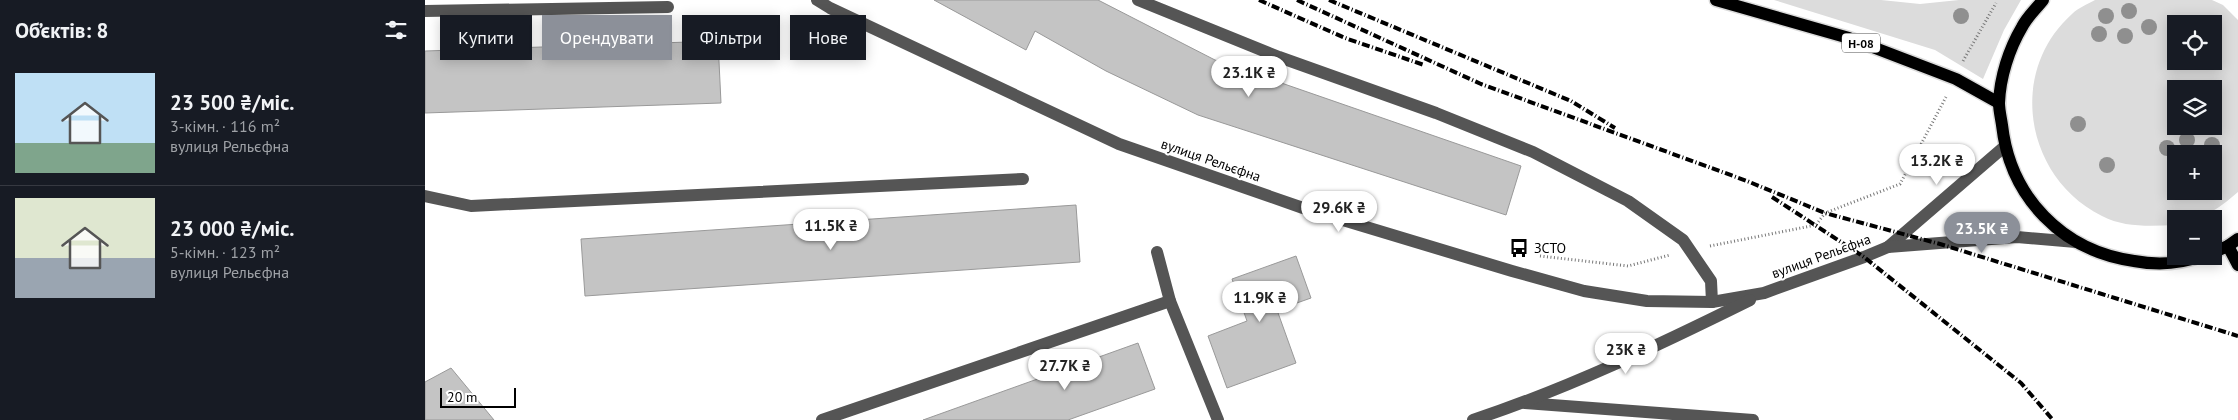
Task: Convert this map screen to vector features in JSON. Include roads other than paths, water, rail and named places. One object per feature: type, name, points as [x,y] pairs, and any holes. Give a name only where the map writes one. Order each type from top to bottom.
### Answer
[{"type":"main road","name":"Н-08","points":[[1716,0],[1849,38],[1955,79],[1999,103]]},
{"type":"main road","points":[[2043,0],[2022,26],[2005,63],[1999,103],[2004,148],[2020,185],[2044,218],[2076,242],[2112,258],[2151,264],[2167,262]]},
{"type":"main road","points":[[2233,243],[2238,265]]},
{"type":"street","name":"вулиця Рельєфна","points":[[817,0],[833,4],[1119,144],[1303,208],[1584,291],[1647,301],[1712,302],[1763,294]]},
{"type":"street","points":[[1138,0],[1279,57],[1436,113],[1533,152],[1628,201],[1683,240],[1711,281],[1712,302]]},
{"type":"street","points":[[425,11],[668,7]]},
{"type":"street","points":[[1888,247],[2004,148]]},
{"type":"street","points":[[425,196],[471,206],[1023,179]]},
{"type":"street","points":[[1888,247],[2017,237],[2076,242]]},
{"type":"street","name":"вулиця Рельєфна","points":[[1473,420],[1493,417],[1643,353],[1763,294],[1888,247]]},
{"type":"street","points":[[1157,252],[1170,301],[1218,420]]},
{"type":"street","points":[[822,420],[1170,301]]},
{"type":"street","points":[[1523,403],[1753,420]]},
{"type":"railway","points":[[1259,0],[1345,38],[1424,65]]},
{"type":"railway","points":[[1297,0],[1481,84],[1747,181],[1825,213],[1940,244],[2238,336]]},
{"type":"railway","points":[[1329,0],[1571,101],[1615,128]]},
{"type":"railway","points":[[1772,197],[1864,257],[2021,383],[2053,420]]},
{"type":"place","name":"ЗСТО","points":[[1519,248]]}]
